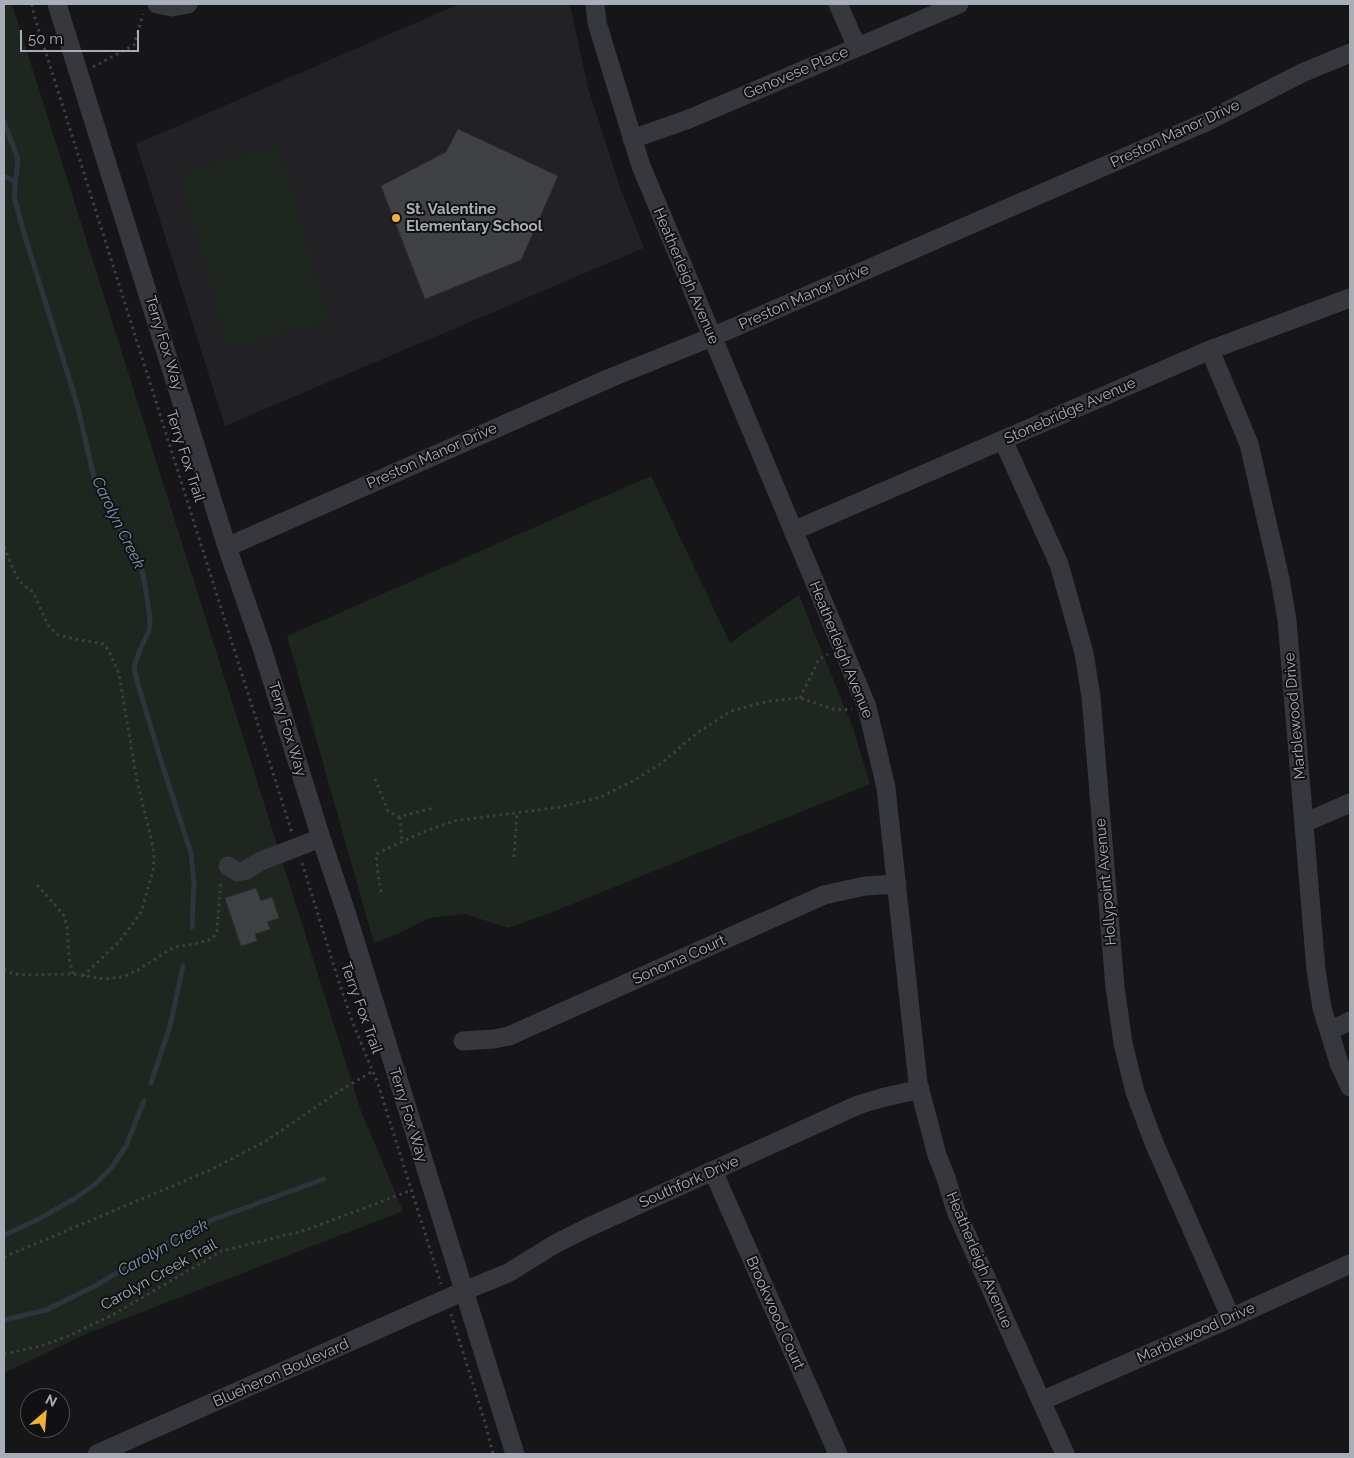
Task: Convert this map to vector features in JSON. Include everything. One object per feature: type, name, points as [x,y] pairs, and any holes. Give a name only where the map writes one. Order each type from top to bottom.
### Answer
[{"type":"street","name":"Terry Fox Way","points":[[57,4],[227,547],[262,648],[346,912],[515,1454]]},
{"type":"street","points":[[150,8],[188,4]]},
{"type":"street","name":"Heatherleigh Avenue","points":[[595,4],[597,23],[641,166],[866,708],[886,788],[918,1083],[937,1155],[956,1211],[1065,1454]]},
{"type":"street","points":[[838,4],[857,47]]},
{"type":"street","name":"Genovese Place","points":[[632,139],[689,119],[958,4]]},
{"type":"street","name":"Preston Manor Drive","points":[[227,547],[610,378],[712,337],[1199,125],[1302,73],[1350,53]]},
{"type":"street","name":"Stonebridge Avenue","points":[[793,531],[1210,350],[1350,298]]},
{"type":"street","name":"Marblewood Drive","points":[[1210,350],[1249,444],[1280,579],[1287,620],[1316,970],[1322,1008],[1339,1063],[1350,1088]]},
{"type":"street","name":"Hollypoint Avenue","points":[[1003,440],[1058,564],[1084,653],[1091,697],[1115,988],[1123,1043],[1134,1092],[1154,1143],[1230,1318]]},
{"type":"street","points":[[1304,823],[1350,803]]},
{"type":"street","points":[[228,866],[238,872],[246,870],[261,861],[321,838]]},
{"type":"street","name":"Sonoma Court","points":[[463,1041],[509,1036],[824,895],[865,886],[897,884]]},
{"type":"street","points":[[1329,1031],[1350,1021]]},
{"type":"street","name":"Southfork Drive","points":[[464,1291],[508,1273],[555,1244],[589,1227],[858,1105],[920,1089]]},
{"type":"street","name":"Brookwood Court","points":[[713,1171],[838,1454]]},
{"type":"street","name":"Marblewood Drive","points":[[1041,1402],[1350,1264]]},
{"type":"street","name":"Blueheron Boulevard","points":[[97,1454],[464,1291]]},
{"type":"path","name":"Terry Fox Trail","points":[[32,4],[291,828]]},
{"type":"path","points":[[80,74],[134,45],[150,8]]},
{"type":"path","points":[[4,547],[16,576],[23,585],[33,592],[48,625],[58,635],[75,640],[104,644],[109,650],[119,674],[137,780],[152,842],[154,856],[153,871],[141,912],[120,941],[83,976]]},
{"type":"path","points":[[800,698],[819,658],[842,648]]},
{"type":"path","points":[[381,892],[376,854],[423,832],[454,821],[560,807],[601,797],[659,765],[697,733],[731,711],[769,701],[800,698],[836,710],[866,708]]},
{"type":"path","points":[[376,779],[388,811],[398,818],[434,808]]},
{"type":"path","points":[[514,857],[516,813]]},
{"type":"path","points":[[400,817],[402,842]]},
{"type":"path","name":"Terry Fox Trail","points":[[301,860],[352,1021],[373,1071],[438,1276]]},
{"type":"path","points":[[4,969],[21,975],[73,974],[105,980],[122,977],[138,970],[174,947],[212,939],[217,932],[219,918],[220,880],[228,866]]},
{"type":"path","points":[[37,885],[64,916],[68,927],[69,958],[73,974]]},
{"type":"path","points":[[4,1257],[208,1171],[266,1141],[338,1092],[373,1071],[392,1064]]},
{"type":"path","name":"Carolyn Creek Trail","points":[[4,1354],[41,1346],[71,1335],[114,1314],[222,1251],[306,1230],[412,1190]]},
{"type":"path","points":[[455,1326],[493,1454]]},
{"type":"shaded area","points":[[4,4],[12,4],[361,1111],[403,1211],[88,1333],[4,1373]]},
{"type":"shaded area","name":"St. Valentine Elementary School","points":[[459,4],[570,4],[588,88],[620,187],[644,248],[225,426],[136,144]]},
{"type":"shaded area","points":[[279,146],[328,321],[229,348],[180,174]]},
{"type":"shaded area","points":[[651,476],[730,643],[799,595],[853,728],[870,784],[550,913],[508,928],[465,914],[430,918],[374,943],[287,636]]},
{"type":"building","points":[[458,129],[558,176],[521,260],[425,299],[381,186],[446,152]]},
{"type":"building","points":[[256,888],[261,901],[272,897],[279,918],[267,922],[270,929],[255,934],[257,941],[241,946],[225,898]]},
{"type":"waterway","name":"Carolyn Creek","points":[[4,122],[18,159],[14,196],[77,404],[96,486],[139,559],[144,579],[150,618],[149,631],[134,666],[162,764],[191,853],[194,883],[192,927]]},
{"type":"waterway","points":[[4,176],[16,182]]},
{"type":"waterway","name":"Carolyn Creek","points":[[151,1083],[170,1026],[183,966]]},
{"type":"waterway","name":"Carolyn Creek","points":[[4,1235],[35,1221],[74,1199],[94,1185],[112,1167],[126,1146],[144,1101]]},
{"type":"waterway","name":"Carolyn Creek","points":[[4,1320],[46,1310],[97,1285],[151,1252],[212,1220],[324,1179]]},
{"type":"place","name":"St. Valentine Elementary School","points":[[396,218]]}]
